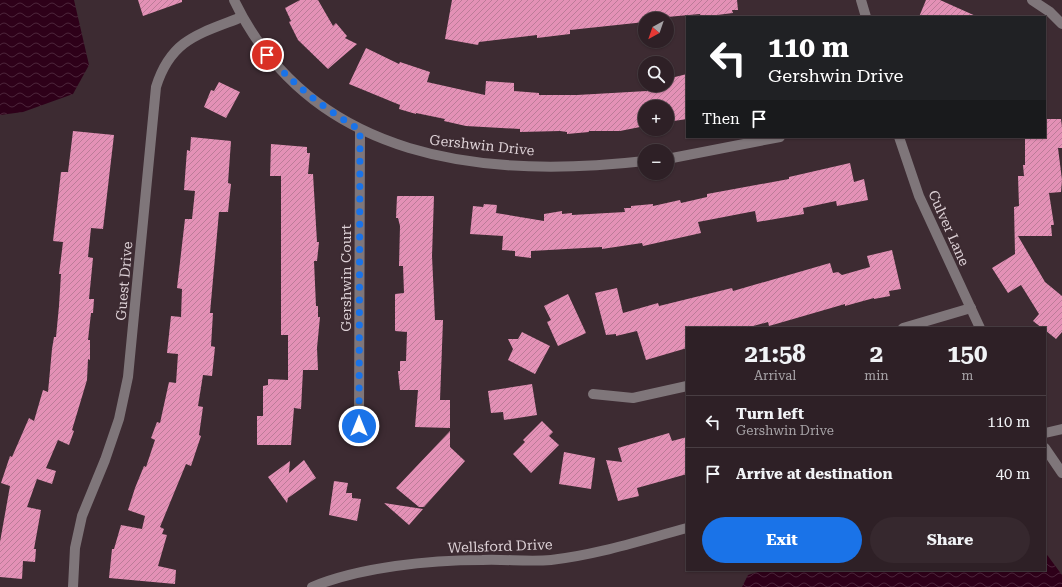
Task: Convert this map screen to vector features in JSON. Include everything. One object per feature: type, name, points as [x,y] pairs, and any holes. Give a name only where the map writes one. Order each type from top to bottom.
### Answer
[{"type":"street","name":"Gershwin Drive","points":[[234,0],[242,17],[267,55],[282,71],[308,95],[330,112],[360,130],[413,151],[448,158],[492,164],[567,167],[638,162]]},
{"type":"street","points":[[861,0],[866,16]]},
{"type":"street","points":[[1032,0],[1050,12],[1062,24]]},
{"type":"street","name":"Guest Drive","points":[[73,587],[75,548],[82,516],[116,426],[128,377],[156,87],[161,70],[170,55],[186,41],[242,17]]},
{"type":"street","name":"Gershwin Court","points":[[359,426],[360,130]]},
{"type":"street","points":[[674,158],[775,138]]},
{"type":"street","name":"Culver Lane","points":[[899,138],[919,196],[980,327]]},
{"type":"street","points":[[906,327],[970,308]]},
{"type":"street","points":[[593,394],[633,398],[686,386]]},
{"type":"street","points":[[1046,433],[1062,428]]},
{"type":"street","points":[[1046,449],[1062,473]]},
{"type":"street","name":"Wellsford Drive","points":[[312,587],[348,576],[390,567],[430,562],[551,560],[584,555],[686,528]]},
{"type":"water","points":[[0,0],[74,0],[89,65],[73,94],[23,112],[0,115]]},
{"type":"water","points":[[1046,553],[1062,575],[1062,587],[742,587],[748,575],[761,571],[1046,571]]},
{"type":"building","points":[[138,0],[182,0],[182,2],[143,16]]},
{"type":"building","points":[[300,0],[318,0],[333,26],[336,23],[347,36],[345,38],[357,44],[328,69],[298,40],[289,22],[291,21],[285,8]]},
{"type":"building","points":[[452,0],[737,0],[738,10],[732,10],[733,13],[709,16],[701,16],[700,14],[674,16],[674,12],[638,12],[638,23],[570,30],[570,34],[537,38],[537,35],[479,42],[478,45],[445,39]]},
{"type":"building","points":[[926,0],[940,0],[976,16],[919,16]]},
{"type":"building","points":[[366,48],[399,64],[400,62],[430,72],[427,82],[485,95],[486,81],[514,83],[514,91],[539,93],[539,95],[577,95],[638,92],[674,92],[674,77],[686,74],[686,119],[674,121],[674,100],[638,100],[638,127],[620,131],[589,131],[567,134],[567,132],[560,131],[520,132],[520,129],[466,126],[444,121],[445,119],[416,114],[399,109],[400,105],[349,84]]},
{"type":"building","points":[[219,82],[240,92],[226,118],[204,107],[211,90],[214,91]]},
{"type":"building","points":[[1046,119],[1061,119],[1062,148],[1058,148],[1062,180],[1061,192],[1049,193],[1054,225],[1051,225],[1052,236],[1018,236],[1045,282],[1062,296],[1062,332],[1056,339],[1046,331],[1046,327],[1041,327],[1033,321],[1039,314],[1021,285],[1008,293],[992,268],[1015,254],[1014,207],[1019,206],[1018,176],[1024,176],[1023,165],[1025,165],[1025,138],[1046,138]]},
{"type":"building","points":[[73,131],[114,135],[103,229],[91,228],[88,257],[93,258],[89,299],[94,299],[88,340],[90,340],[90,360],[88,359],[87,380],[69,445],[58,440],[46,468],[56,471],[52,484],[37,479],[27,507],[41,510],[34,549],[36,549],[35,562],[23,561],[22,579],[0,577],[0,542],[10,486],[1,483],[10,456],[12,457],[29,418],[34,421],[43,390],[48,392],[52,349],[54,337],[56,337],[61,274],[59,274],[63,242],[53,241],[61,172],[68,172]]},
{"type":"building","points":[[191,137],[231,141],[228,183],[231,184],[228,212],[219,212],[210,313],[213,313],[211,346],[215,347],[212,376],[203,375],[198,406],[203,407],[199,435],[201,436],[191,466],[186,464],[160,527],[164,529],[162,534],[167,535],[158,566],[176,570],[175,584],[109,578],[112,549],[114,549],[121,525],[142,529],[145,516],[128,510],[135,488],[144,466],[146,467],[155,440],[151,438],[157,422],[160,423],[169,382],[176,383],[178,354],[167,353],[171,316],[181,317],[182,289],[177,288],[185,219],[192,219],[195,191],[184,190],[187,150],[190,151]]},
{"type":"building","points":[[271,144],[307,147],[307,153],[310,153],[308,174],[313,174],[317,242],[319,242],[317,261],[314,261],[316,306],[318,306],[318,317],[320,317],[317,348],[318,370],[303,370],[301,409],[294,408],[291,445],[257,445],[257,416],[263,416],[263,386],[268,385],[268,379],[288,380],[288,335],[281,335],[281,176],[270,176]]},
{"type":"building","points":[[850,163],[854,182],[864,179],[868,200],[837,206],[836,201],[803,208],[804,214],[757,222],[755,211],[698,222],[701,233],[643,246],[642,243],[602,249],[602,247],[531,251],[531,258],[515,256],[515,251],[502,250],[503,236],[470,234],[473,206],[483,207],[484,204],[497,205],[496,213],[544,221],[544,214],[562,211],[562,214],[572,213],[572,215],[625,212],[624,208],[631,208],[631,206],[653,204],[653,206],[680,200],[681,203],[707,197],[707,194],[789,179],[789,177]]},
{"type":"building","points":[[397,196],[434,196],[432,256],[435,320],[443,320],[440,400],[450,400],[450,428],[415,427],[418,390],[400,390],[398,371],[400,371],[400,361],[406,361],[407,332],[395,331],[395,294],[404,293],[403,266],[399,266],[400,226],[398,218],[396,218]]},
{"type":"building","points":[[892,250],[901,289],[889,291],[890,296],[874,298],[845,306],[845,304],[769,326],[768,322],[750,327],[686,327],[686,348],[646,360],[637,331],[616,336],[616,334],[606,335],[595,293],[617,288],[623,313],[658,303],[659,306],[732,288],[733,291],[830,263],[833,273],[838,272],[842,275],[870,267],[867,256]]},
{"type":"building","points":[[568,294],[586,333],[558,346],[547,322],[551,320],[544,306]]},
{"type":"building","points":[[522,332],[550,346],[535,374],[508,360],[513,349],[508,339],[518,339]]},
{"type":"building","points":[[532,384],[537,415],[504,420],[503,412],[491,413],[488,391]]},
{"type":"building","points":[[542,421],[553,432],[549,436],[559,445],[531,473],[513,454],[525,442],[523,440]]},
{"type":"building","points":[[450,431],[450,447],[465,461],[424,507],[419,507],[396,488]]},
{"type":"building","points":[[669,433],[672,441],[686,437],[686,474],[637,488],[639,496],[618,501],[606,460],[622,462],[618,448]]},
{"type":"building","points":[[564,452],[595,458],[591,489],[559,484]]},
{"type":"building","points":[[304,460],[316,478],[288,498],[287,503],[268,477],[290,461],[289,473]]},
{"type":"building","points":[[334,481],[348,483],[346,493],[352,493],[352,498],[361,499],[357,521],[329,515]]},
{"type":"building","points":[[384,503],[423,509],[409,525]]},
{"type":"route","points":[[267,55],[308,95],[330,112],[360,130],[359,426]]}]
